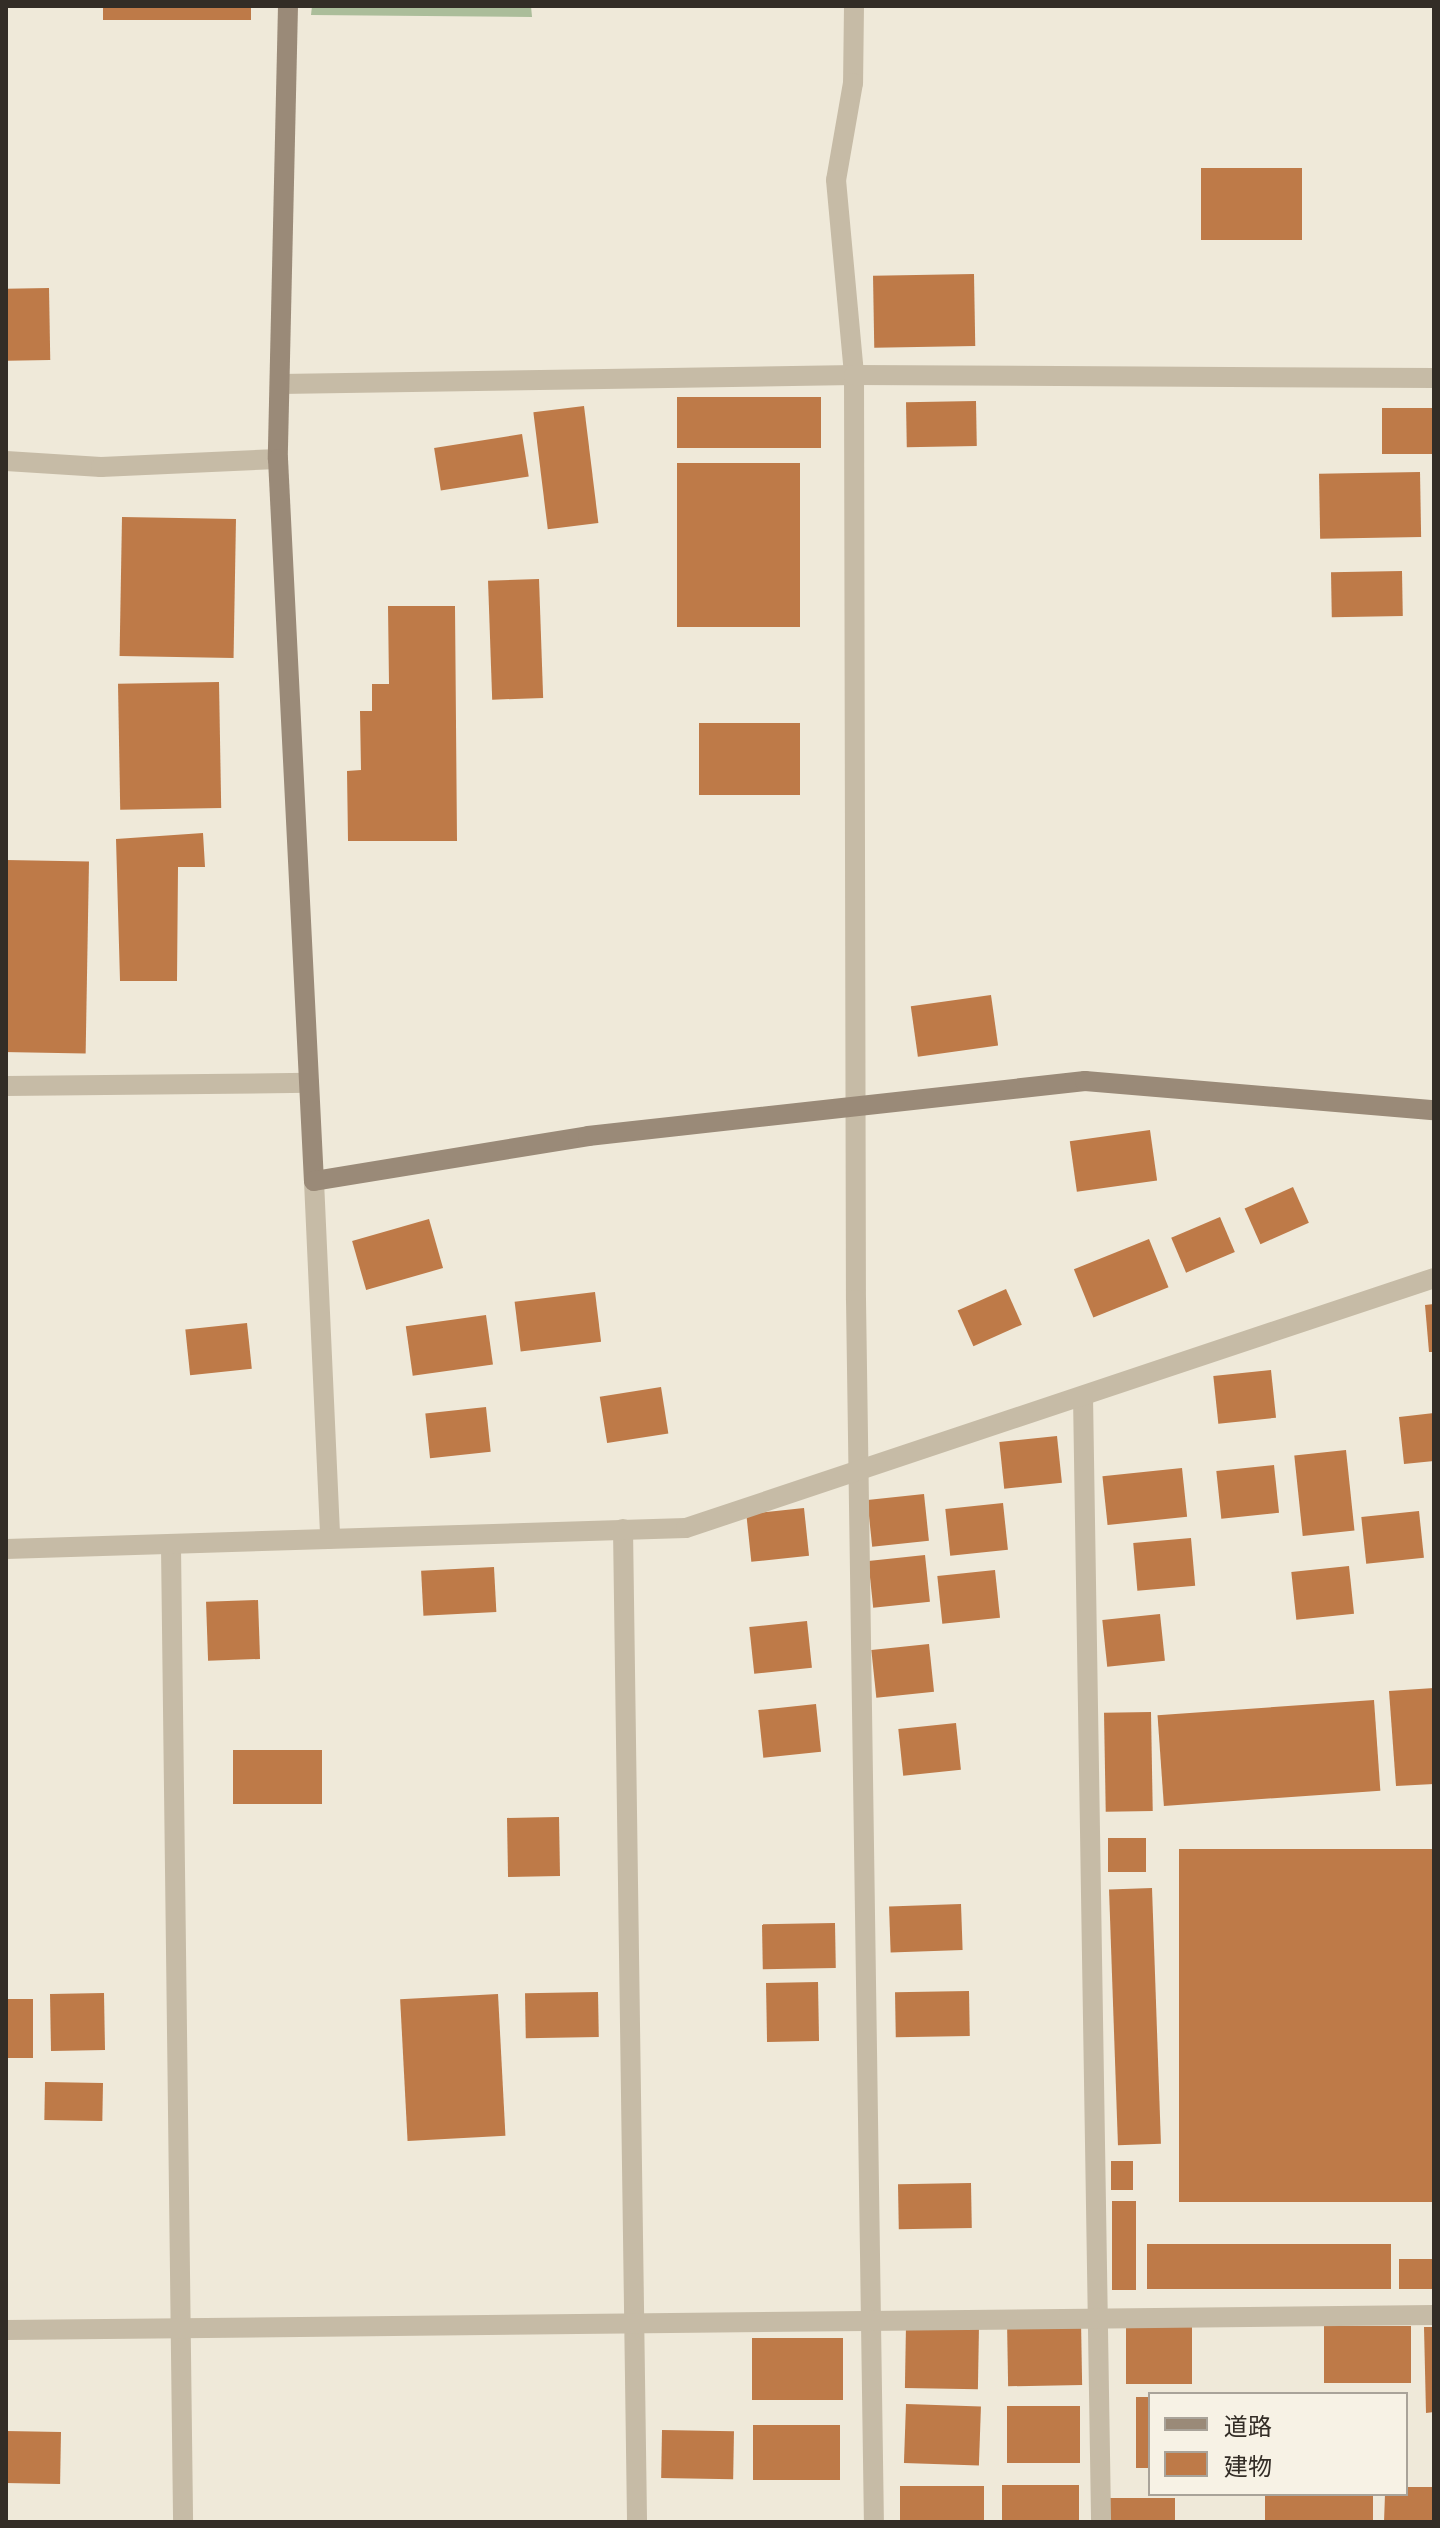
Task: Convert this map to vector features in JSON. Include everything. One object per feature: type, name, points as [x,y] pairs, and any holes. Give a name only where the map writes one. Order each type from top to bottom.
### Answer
[{"type":"street","points":[[288,6],[278,459],[330,1539]]},
{"type":"street","points":[[854,6],[853,83],[836,180],[854,375],[857,1472],[874,2522]]},
{"type":"street","points":[[280,384],[854,375],[1434,378]]},
{"type":"street","points":[[6,461],[101,467],[278,459]]},
{"type":"street","points":[[314,1181],[588,1136],[1085,1081],[1434,1110]]},
{"type":"street","points":[[6,1086],[309,1083]]},
{"type":"street","points":[[6,1549],[171,1547],[686,1528],[1434,1278]]},
{"type":"street","points":[[1083,1396],[1101,2522]]},
{"type":"street","points":[[623,1529],[637,2522]]},
{"type":"street","points":[[171,1547],[185,2328],[183,2522]]},
{"type":"street","points":[[6,2330],[1434,2315]]},
{"type":"green space","points":[[312,6],[531,6],[532,17],[311,15]]},
{"type":"building","points":[[103,6],[251,6],[251,20],[103,20]]},
{"type":"building","points":[[1201,168],[1302,168],[1302,240],[1201,240]]},
{"type":"building","points":[[974,274],[975,346],[874,348],[873,276]]},
{"type":"building","points":[[49,288],[50,360],[7,361],[6,289]]},
{"type":"building","points":[[677,397],[821,397],[821,448],[677,448]]},
{"type":"building","points":[[976,401],[977,446],[907,447],[906,402]]},
{"type":"building","points":[[584,406],[598,523],[548,529],[533,412]]},
{"type":"building","points":[[1382,408],[1434,408],[1434,454],[1382,454]]},
{"type":"building","points":[[522,434],[529,476],[441,490],[434,448]]},
{"type":"building","points":[[677,463],[800,463],[800,627],[677,627]]},
{"type":"building","points":[[1420,472],[1421,537],[1320,539],[1319,474]]},
{"type":"building","points":[[122,517],[236,519],[234,658],[120,656]]},
{"type":"building","points":[[1402,571],[1403,616],[1332,617],[1331,572]]},
{"type":"building","points":[[539,579],[543,698],[492,700],[488,581]]},
{"type":"building","points":[[388,606],[455,606],[457,841],[348,841],[347,771],[361,770],[360,711],[372,711],[372,684],[389,684]]},
{"type":"building","points":[[219,682],[221,808],[120,810],[118,684]]},
{"type":"building","points":[[699,723],[800,723],[800,795],[699,795]]},
{"type":"building","points":[[203,833],[205,867],[178,867],[177,981],[120,981],[116,839]]},
{"type":"building","points":[[6,860],[89,861],[86,1053],[6,1052]]},
{"type":"building","points":[[991,995],[998,1046],[918,1057],[911,1006]]},
{"type":"building","points":[[1150,1130],[1157,1181],[1077,1192],[1070,1141]]},
{"type":"building","points":[[1293,1187],[1309,1223],[1260,1244],[1245,1209]]},
{"type":"building","points":[[1220,1217],[1235,1252],[1186,1273],[1171,1238]]},
{"type":"building","points":[[429,1219],[443,1268],[366,1290],[352,1241]]},
{"type":"building","points":[[1149,1239],[1168,1287],[1093,1318],[1074,1269]]},
{"type":"building","points":[[1006,1289],[1022,1325],[973,1346],[958,1311]]},
{"type":"building","points":[[595,1292],[601,1342],[521,1351],[515,1302]]},
{"type":"building","points":[[1434,1304],[1434,1352],[1429,1352],[1425,1305]]},
{"type":"building","points":[[486,1315],[493,1365],[413,1376],[406,1326]]},
{"type":"building","points":[[247,1323],[252,1369],[190,1375],[185,1329]]},
{"type":"building","points":[[1271,1370],[1276,1418],[1218,1424],[1213,1376]]},
{"type":"building","points":[[661,1387],[668,1433],[607,1443],[600,1397]]},
{"type":"building","points":[[486,1407],[491,1452],[430,1458],[425,1413]]},
{"type":"building","points":[[1434,1413],[1434,1461],[1404,1464],[1399,1417]]},
{"type":"building","points":[[1057,1436],[1062,1483],[1004,1489],[999,1442]]},
{"type":"building","points":[[1346,1450],[1354,1531],[1303,1536],[1294,1455]]},
{"type":"building","points":[[1274,1465],[1279,1513],[1221,1519],[1216,1471]]},
{"type":"building","points":[[1182,1468],[1187,1517],[1108,1525],[1102,1476]]},
{"type":"building","points":[[924,1494],[929,1541],[872,1547],[867,1500]]},
{"type":"building","points":[[1003,1503],[1008,1550],[950,1556],[945,1509]]},
{"type":"building","points":[[804,1508],[809,1556],[751,1562],[746,1514]]},
{"type":"building","points":[[1419,1511],[1424,1558],[1366,1564],[1361,1517]]},
{"type":"building","points":[[1191,1538],[1195,1586],[1137,1591],[1133,1543]]},
{"type":"building","points":[[925,1555],[930,1602],[873,1608],[868,1561]]},
{"type":"building","points":[[1349,1566],[1354,1614],[1296,1620],[1291,1572]]},
{"type":"building","points":[[494,1567],[496,1612],[423,1616],[421,1571]]},
{"type":"building","points":[[995,1570],[1000,1618],[942,1624],[937,1576]]},
{"type":"building","points":[[258,1600],[260,1659],[208,1661],[206,1602]]},
{"type":"building","points":[[1160,1614],[1165,1661],[1107,1667],[1102,1620]]},
{"type":"building","points":[[807,1621],[812,1668],[754,1674],[749,1627]]},
{"type":"building","points":[[929,1644],[934,1692],[876,1698],[871,1650]]},
{"type":"building","points":[[1434,1688],[1434,1784],[1396,1786],[1389,1691]]},
{"type":"building","points":[[1374,1700],[1380,1791],[1164,1806],[1158,1715]]},
{"type":"building","points":[[816,1704],[821,1752],[763,1758],[758,1710]]},
{"type":"building","points":[[1151,1712],[1153,1811],[1106,1812],[1104,1713]]},
{"type":"building","points":[[956,1723],[961,1770],[903,1776],[898,1729]]},
{"type":"building","points":[[233,1750],[322,1750],[322,1804],[233,1804]]},
{"type":"building","points":[[559,1817],[560,1876],[508,1877],[507,1818]]},
{"type":"building","points":[[1108,1838],[1146,1838],[1146,1872],[1108,1872]]},
{"type":"building","points":[[1179,1849],[1434,1849],[1434,2202],[1179,2202]]},
{"type":"building","points":[[1152,1888],[1161,2144],[1118,2145],[1109,1890]]},
{"type":"building","points":[[961,1904],[963,1950],[891,1952],[889,1907]]},
{"type":"building","points":[[835,1923],[836,1968],[763,1969],[762,1924]]},
{"type":"building","points":[[818,1982],[819,2041],[767,2042],[766,1983]]},
{"type":"building","points":[[969,1991],[970,2036],[896,2037],[895,1992]]},
{"type":"building","points":[[598,1992],[599,2037],[526,2038],[525,1993]]},
{"type":"building","points":[[104,1993],[105,2050],[51,2051],[50,1994]]},
{"type":"building","points":[[498,1994],[505,2136],[408,2141],[400,1999]]},
{"type":"building","points":[[6,1999],[33,1999],[33,2058],[6,2058]]},
{"type":"building","points":[[45,2082],[103,2083],[102,2121],[44,2120]]},
{"type":"building","points":[[1111,2161],[1133,2161],[1133,2190],[1111,2190]]},
{"type":"building","points":[[971,2183],[972,2228],[899,2229],[898,2184]]},
{"type":"building","points":[[1112,2201],[1136,2201],[1136,2290],[1112,2290]]},
{"type":"building","points":[[1147,2244],[1391,2244],[1391,2289],[1147,2289]]},
{"type":"building","points":[[1399,2259],[1432,2259],[1432,2289],[1399,2289]]},
{"type":"building","points":[[1081,2320],[1082,2385],[1008,2386],[1007,2321]]},
{"type":"building","points":[[906,2325],[979,2326],[978,2389],[905,2388]]},
{"type":"building","points":[[1324,2326],[1411,2326],[1411,2383],[1324,2383]]},
{"type":"building","points":[[1126,2327],[1192,2327],[1192,2384],[1126,2384]]},
{"type":"building","points":[[1424,2327],[1434,2327],[1434,2412],[1426,2413]]},
{"type":"building","points":[[752,2338],[843,2338],[843,2400],[752,2400]]},
{"type":"building","points":[[1136,2397],[1148,2397],[1148,2468],[1136,2468]]},
{"type":"building","points":[[906,2404],[981,2407],[979,2466],[904,2463]]},
{"type":"building","points":[[1007,2406],[1080,2406],[1080,2463],[1007,2463]]},
{"type":"building","points":[[753,2425],[840,2425],[840,2480],[753,2480]]},
{"type":"building","points":[[662,2430],[734,2431],[733,2479],[661,2478]]},
{"type":"building","points":[[6,2431],[61,2432],[60,2484],[6,2483]]},
{"type":"building","points":[[1002,2485],[1079,2485],[1079,2522],[1002,2522]]},
{"type":"building","points":[[900,2486],[984,2486],[984,2522],[900,2522]]},
{"type":"building","points":[[1408,2487],[1434,2487],[1434,2522],[1384,2522],[1385,2496],[1408,2496]]},
{"type":"building","points":[[1265,2496],[1373,2496],[1373,2522],[1265,2522]]},
{"type":"building","points":[[1101,2498],[1175,2498],[1175,2522],[1101,2522]]}]
